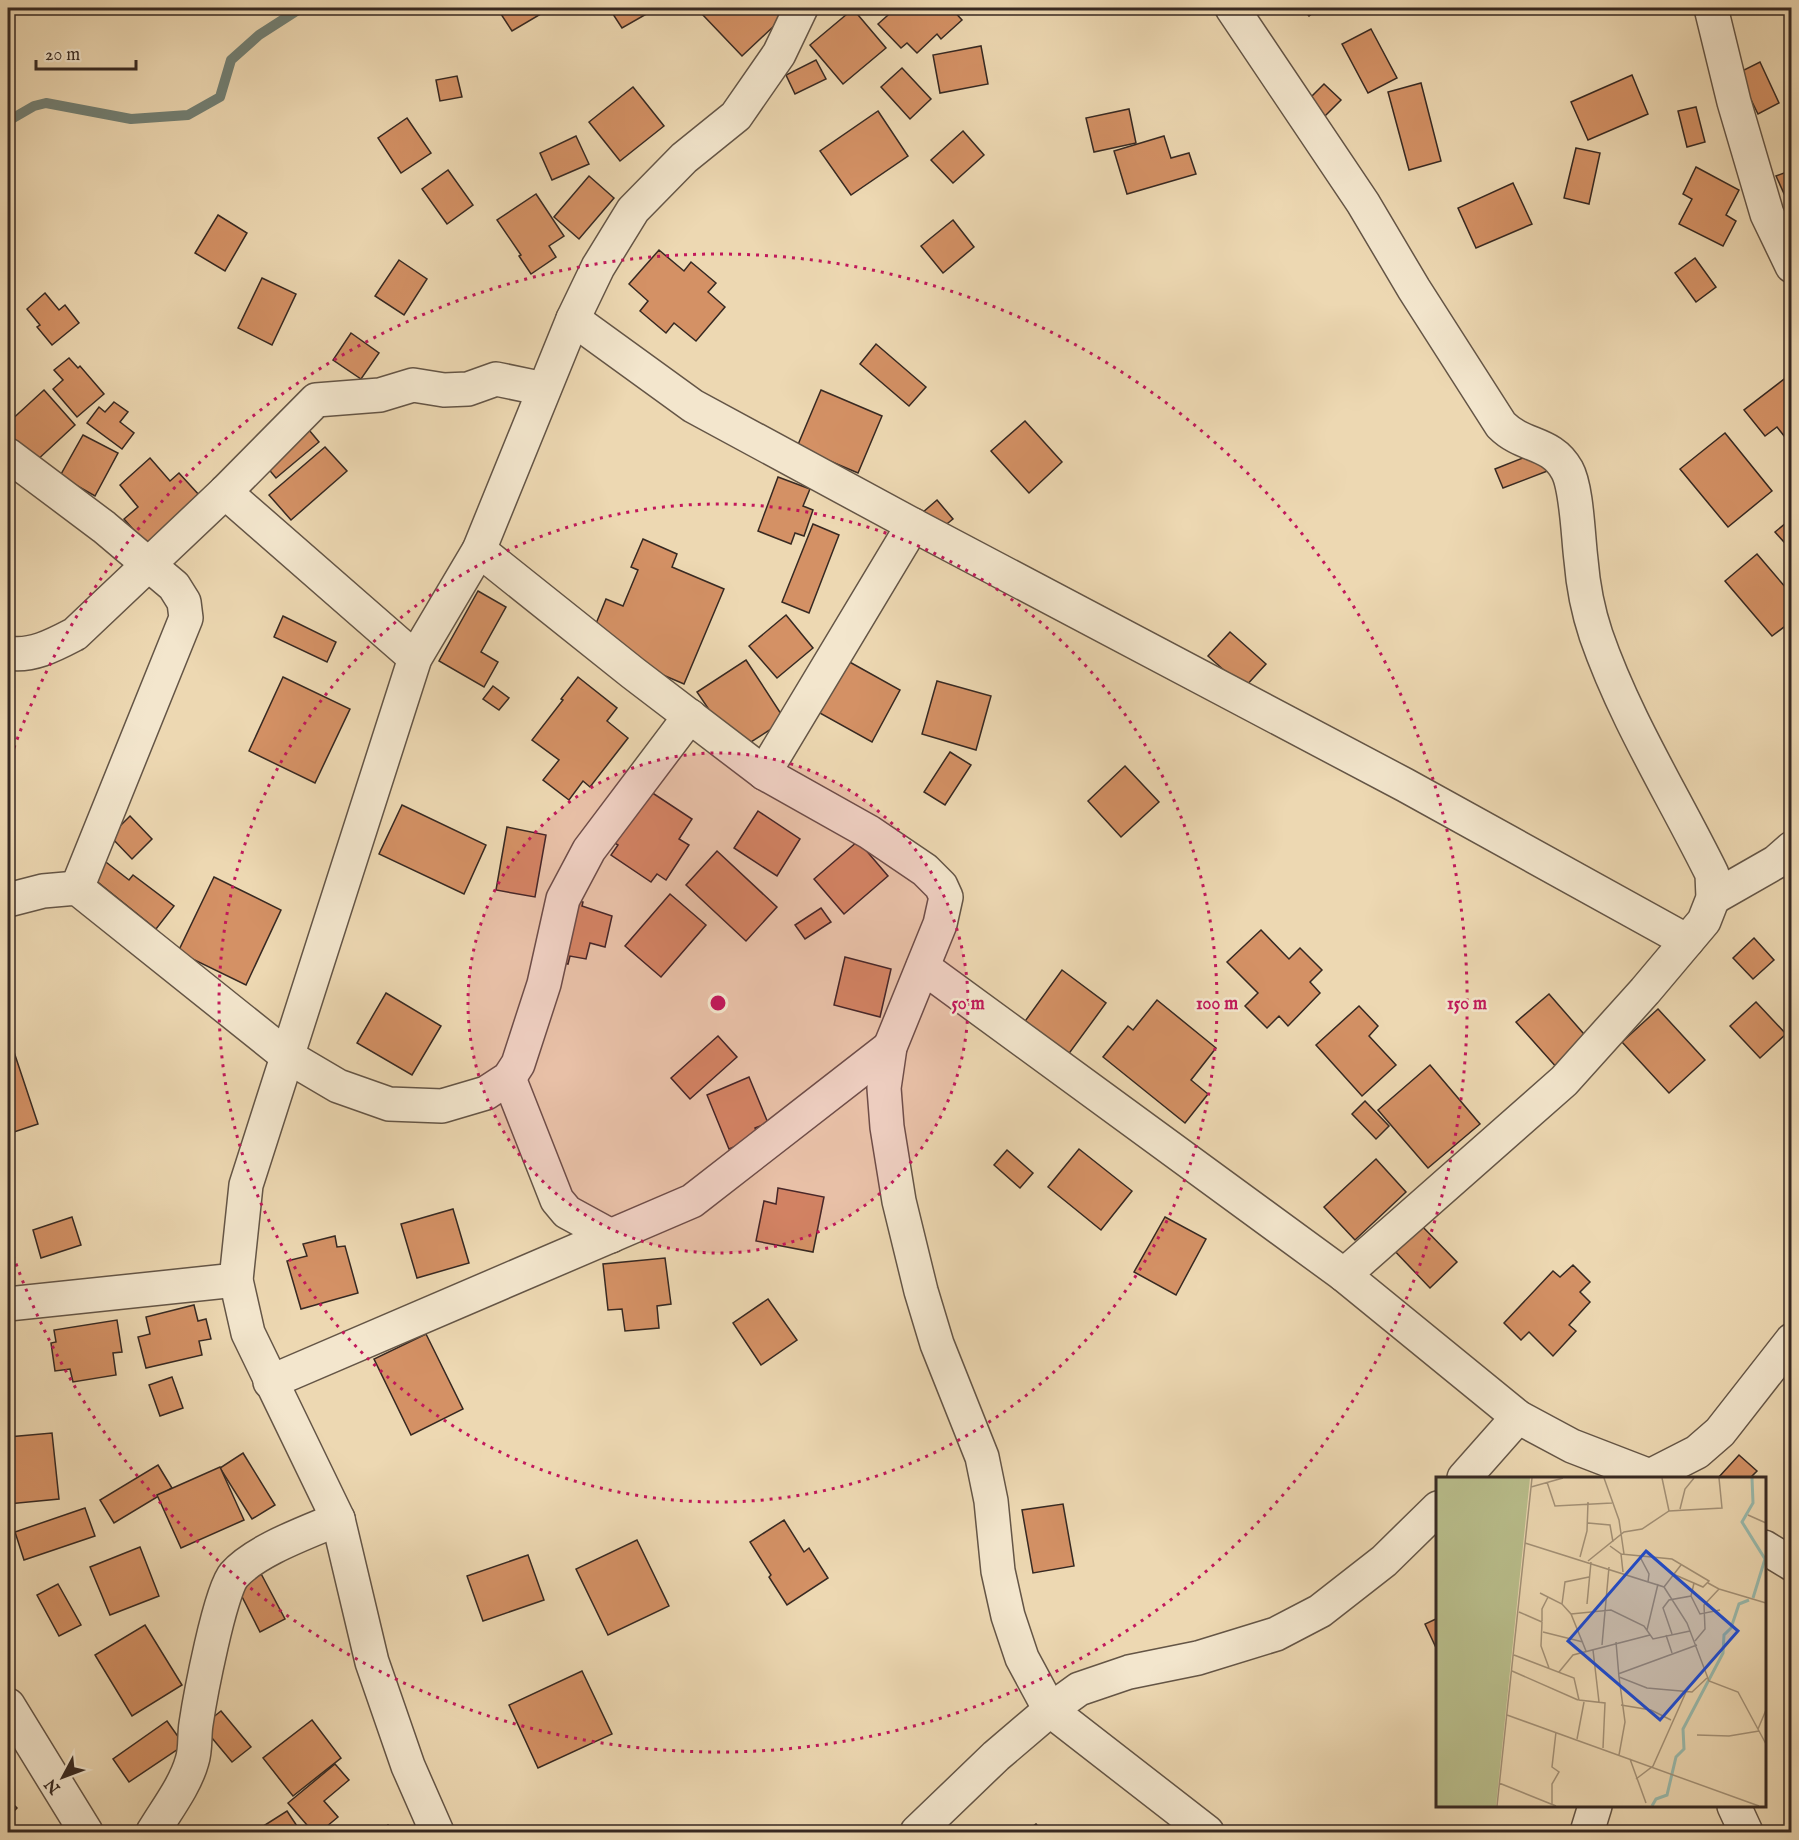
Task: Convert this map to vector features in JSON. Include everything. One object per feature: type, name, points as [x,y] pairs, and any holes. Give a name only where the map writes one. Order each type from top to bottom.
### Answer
[{"type":"street","points":[[436,1833],[408,1766],[372,1662],[338,1519],[248,1333],[236,1280],[246,1185],[415,658],[479,550],[573,319],[598,267],[633,210],[684,158],[736,116],[779,54],[801,8]]},
{"type":"street","points":[[1232,8],[1363,203],[1414,289],[1501,425],[1511,435],[1524,442],[1543,447],[1560,458],[1569,472],[1581,561],[1596,634],[1620,694],[1712,874],[1713,897],[1704,921],[1645,992],[1564,1081],[1344,1275]]},
{"type":"street","points":[[1712,8],[1734,102],[1767,214],[1791,266]]},
{"type":"street","points":[[573,319],[693,406],[913,525],[1406,785],[1687,941]]},
{"type":"street","points":[[8,653],[47,649],[75,634],[225,492],[316,400],[380,395],[413,385],[444,390],[468,390],[496,379],[544,389]]},
{"type":"street","points":[[8,455],[149,564],[174,586],[184,602],[186,618],[77,888]]},
{"type":"street","points":[[225,492],[415,658]]},
{"type":"street","points":[[764,773],[913,525]]},
{"type":"street","points":[[479,550],[764,773],[869,832],[925,870],[941,886],[946,897],[945,905],[923,967],[890,1047],[884,1088],[887,1127],[899,1201],[921,1291],[937,1344],[982,1457],[991,1501],[998,1571],[1008,1616],[1023,1658],[1050,1710],[1207,1833]]},
{"type":"street","points":[[8,900],[43,891],[77,888],[287,1056],[338,1086],[389,1104],[442,1106],[486,1093],[509,1078],[518,1064],[544,984],[562,899],[589,850],[690,716]]},
{"type":"street","points":[[1713,897],[1776,862],[1791,848]]},
{"type":"street","points":[[923,967],[1344,1275],[1518,1417],[1572,1446],[1653,1477],[1697,1452],[1720,1432],[1791,1340]]},
{"type":"street","points":[[270,1382],[693,1200],[890,1047]]},
{"type":"street","points":[[509,1078],[557,1200],[567,1212],[611,1236]]},
{"type":"street","points":[[8,1304],[236,1280]]},
{"type":"street","points":[[1466,1477],[1518,1417]]},
{"type":"street","points":[[917,1833],[996,1756],[1050,1710],[1079,1689],[1129,1672],[1198,1658],[1275,1634],[1320,1611],[1384,1561],[1436,1509]]},
{"type":"street","points":[[153,1833],[180,1789],[193,1760],[195,1726],[208,1666],[226,1588],[233,1576],[245,1564],[278,1545],[338,1519]]},
{"type":"street","points":[[1766,1548],[1791,1564]]},
{"type":"street","points":[[8,1705],[86,1833]]},
{"type":"street","points":[[1587,1833],[1595,1807]]},
{"type":"street","points":[[1734,1807],[1746,1833]]},
{"type":"building","points":[[497,8],[551,8],[512,31]]},
{"type":"building","points":[[609,8],[657,8],[622,28]]},
{"type":"building","points":[[709,8],[792,9],[742,56],[702,14]]},
{"type":"building","points":[[896,8],[951,8],[962,20],[941,39],[937,34],[917,53],[907,43],[901,48],[878,24]]},
{"type":"building","points":[[1302,8],[1319,8],[1309,16]]},
{"type":"building","points":[[853,9],[886,48],[843,84],[810,45]]},
{"type":"building","points":[[1371,29],[1397,78],[1368,93],[1342,44]]},
{"type":"building","points":[[981,46],[988,84],[940,93],[933,55]]},
{"type":"building","points":[[816,60],[826,79],[795,94],[786,75]]},
{"type":"building","points":[[1760,62],[1779,103],[1758,114],[1738,73]]},
{"type":"building","points":[[902,68],[931,99],[910,119],[881,87]]},
{"type":"building","points":[[1632,75],[1648,114],[1588,140],[1571,102]]},
{"type":"building","points":[[457,76],[462,97],[440,101],[436,80]]},
{"type":"building","points":[[1421,83],[1441,161],[1409,170],[1388,92]]},
{"type":"building","points":[[1324,84],[1341,100],[1324,117],[1308,100]]},
{"type":"building","points":[[633,87],[664,126],[620,161],[589,122]]},
{"type":"building","points":[[1696,107],[1705,142],[1687,147],[1678,111]]},
{"type":"building","points":[[1129,109],[1136,143],[1094,152],[1086,118]]},
{"type":"building","points":[[878,111],[908,156],[851,195],[820,151]]},
{"type":"building","points":[[407,118],[431,153],[401,173],[378,138]]},
{"type":"building","points":[[963,131],[984,155],[953,183],[931,160]]},
{"type":"building","points":[[576,136],[589,164],[552,180],[540,153]]},
{"type":"building","points":[[1164,136],[1171,158],[1189,153],[1196,174],[1127,194],[1114,151]]},
{"type":"building","points":[[1576,148],[1600,153],[1589,204],[1564,198]]},
{"type":"building","points":[[1696,167],[1739,190],[1726,215],[1736,221],[1723,246],[1679,224],[1692,199],[1683,194]]},
{"type":"building","points":[[448,170],[473,205],[447,224],[422,189]]},
{"type":"building","points":[[1792,170],[1792,208],[1791,209],[1776,176]]},
{"type":"building","points":[[589,176],[614,198],[579,239],[554,217]]},
{"type":"building","points":[[1513,183],[1532,224],[1476,248],[1458,208]]},
{"type":"building","points":[[536,194],[564,236],[549,246],[556,257],[531,274],[497,220]]},
{"type":"building","points":[[218,215],[247,233],[225,271],[195,253]]},
{"type":"building","points":[[953,220],[974,247],[943,273],[921,246]]},
{"type":"building","points":[[659,250],[684,271],[691,262],[716,283],[708,292],[725,307],[696,341],[674,323],[666,333],[640,311],[648,301],[629,284]]},
{"type":"building","points":[[1695,258],[1716,287],[1696,302],[1675,273]]},
{"type":"building","points":[[399,260],[427,279],[404,315],[375,296]]},
{"type":"building","points":[[262,278],[296,294],[272,345],[238,328]]},
{"type":"building","points":[[45,293],[59,310],[65,305],[79,323],[52,345],[37,327],[40,325],[27,309]]},
{"type":"building","points":[[351,333],[379,353],[361,379],[333,360]]},
{"type":"building","points":[[876,344],[926,387],[909,406],[860,364]]},
{"type":"building","points":[[69,358],[78,368],[80,366],[104,394],[77,417],[53,389],[63,380],[54,370]]},
{"type":"building","points":[[1792,373],[1792,446],[1777,427],[1765,436],[1744,410]]},
{"type":"building","points":[[44,390],[75,425],[34,463],[8,433],[8,423]]},
{"type":"building","points":[[821,390],[882,416],[858,473],[797,447]]},
{"type":"building","points":[[114,402],[128,412],[120,422],[134,433],[122,449],[87,423],[99,407],[105,412]]},
{"type":"building","points":[[1025,421],[1062,462],[1029,493],[991,451]]},
{"type":"building","points":[[304,424],[319,442],[276,478],[261,460]]},
{"type":"building","points":[[1725,433],[1772,491],[1728,527],[1680,469]]},
{"type":"building","points":[[83,435],[118,453],[95,496],[60,476]]},
{"type":"building","points":[[325,447],[347,471],[291,520],[269,495]]},
{"type":"building","points":[[1543,450],[1550,470],[1503,488],[1495,469]]},
{"type":"building","points":[[150,458],[170,481],[179,473],[200,496],[146,544],[124,519],[138,507],[120,485]]},
{"type":"building","points":[[778,477],[810,489],[803,506],[813,510],[804,536],[795,533],[791,544],[758,531]]},
{"type":"building","points":[[937,500],[953,519],[938,531],[922,513]]},
{"type":"building","points":[[1792,518],[1792,551],[1775,532]]},
{"type":"building","points":[[813,524],[839,535],[809,613],[782,602]]},
{"type":"building","points":[[643,539],[677,554],[672,567],[724,589],[684,684],[602,649],[593,631],[606,599],[623,606],[638,570],[631,567]]},
{"type":"building","points":[[1757,554],[1792,595],[1792,621],[1772,636],[1725,581]]},
{"type":"building","points":[[478,591],[506,607],[481,652],[498,662],[484,687],[439,661]]},
{"type":"building","points":[[786,615],[813,648],[777,678],[749,646]]},
{"type":"building","points":[[283,616],[336,642],[327,662],[274,637]]},
{"type":"building","points":[[1230,632],[1266,664],[1244,688],[1208,656]]},
{"type":"building","points":[[746,660],[785,720],[737,751],[697,692]]},
{"type":"building","points":[[846,660],[900,690],[872,742],[818,712]]},
{"type":"building","points":[[283,677],[350,709],[315,783],[249,751]]},
{"type":"building","points":[[578,677],[617,708],[607,721],[628,738],[590,787],[583,781],[569,800],[543,780],[559,760],[532,740]]},
{"type":"building","points":[[937,681],[991,696],[976,750],[922,734]]},
{"type":"building","points":[[493,686],[509,698],[499,710],[483,699]]},
{"type":"building","points":[[950,752],[971,765],[945,805],[924,792]]},
{"type":"building","points":[[1125,766],[1159,802],[1121,837],[1088,801]]},
{"type":"building","points":[[651,792],[692,819],[679,839],[689,845],[666,880],[657,874],[651,882],[611,855],[618,845],[607,838]]},
{"type":"building","points":[[402,805],[486,845],[464,894],[379,854]]},
{"type":"building","points":[[758,811],[800,839],[777,876],[734,848]]},
{"type":"building","points":[[130,816],[152,839],[132,859],[110,836]]},
{"type":"building","points":[[507,827],[546,835],[535,897],[496,890]]},
{"type":"building","points":[[858,841],[888,876],[844,914],[814,879]]},
{"type":"building","points":[[717,851],[777,907],[746,941],[686,885]]},
{"type":"building","points":[[102,859],[129,880],[133,875],[174,906],[156,929],[89,875]]},
{"type":"building","points":[[214,877],[281,910],[246,985],[178,952]]},
{"type":"building","points":[[670,894],[706,925],[661,977],[625,946]]},
{"type":"building","points":[[568,899],[583,902],[582,906],[612,916],[605,947],[590,943],[586,959],[570,956],[568,964],[554,961]]},
{"type":"building","points":[[821,908],[831,922],[805,939],[795,925]]},
{"type":"building","points":[[1261,930],[1289,959],[1300,948],[1322,970],[1310,982],[1320,993],[1288,1026],[1279,1016],[1267,1028],[1245,1006],[1258,993],[1227,962]]},
{"type":"building","points":[[1754,938],[1774,960],[1753,979],[1733,958]]},
{"type":"building","points":[[845,957],[891,969],[880,1017],[834,1005]]},
{"type":"building","points":[[1062,970],[1106,1003],[1062,1063],[1018,1031]]},
{"type":"building","points":[[386,993],[441,1026],[412,1075],[357,1043]]},
{"type":"building","points":[[1549,994],[1590,1041],[1558,1069],[1516,1022]]},
{"type":"building","points":[[1157,1000],[1216,1048],[1191,1080],[1208,1094],[1185,1123],[1103,1057],[1128,1026],[1133,1030]]},
{"type":"building","points":[[1756,1002],[1786,1034],[1760,1058],[1730,1026]]},
{"type":"building","points":[[1359,1006],[1378,1026],[1369,1036],[1396,1065],[1362,1096],[1316,1045]]},
{"type":"building","points":[[1658,1009],[1705,1060],[1669,1093],[1622,1042]]},
{"type":"building","points":[[718,1036],[737,1057],[690,1099],[671,1078]]},
{"type":"building","points":[[8,1038],[38,1124],[8,1134]]},
{"type":"building","points":[[1430,1065],[1480,1124],[1428,1168],[1378,1110]]},
{"type":"building","points":[[749,1077],[768,1123],[755,1128],[758,1137],[729,1149],[707,1095]]},
{"type":"building","points":[[1365,1101],[1389,1126],[1376,1139],[1352,1114]]},
{"type":"building","points":[[1079,1149],[1132,1191],[1101,1230],[1048,1187]]},
{"type":"building","points":[[1007,1150],[1033,1173],[1020,1188],[994,1165]]},
{"type":"building","points":[[1376,1159],[1406,1192],[1355,1240],[1324,1207]]},
{"type":"building","points":[[778,1188],[824,1197],[813,1252],[756,1241],[764,1201],[776,1204]]},
{"type":"building","points":[[453,1209],[469,1263],[417,1278],[401,1224]]},
{"type":"building","points":[[72,1217],[81,1245],[41,1258],[33,1230]]},
{"type":"building","points":[[1165,1217],[1206,1239],[1176,1295],[1134,1272]]},
{"type":"building","points":[[1416,1220],[1457,1262],[1430,1288],[1390,1246]]},
{"type":"building","points":[[335,1236],[337,1247],[345,1246],[358,1293],[301,1309],[287,1261],[307,1256],[303,1244]]},
{"type":"building","points":[[665,1258],[671,1304],[657,1306],[659,1328],[625,1331],[622,1309],[608,1310],[603,1264]]},
{"type":"building","points":[[1573,1265],[1590,1282],[1580,1292],[1590,1302],[1569,1325],[1576,1331],[1553,1356],[1529,1332],[1521,1340],[1504,1323],[1553,1271],[1560,1277]]},
{"type":"building","points":[[768,1299],[797,1340],[761,1365],[733,1323]]},
{"type":"building","points":[[194,1305],[198,1321],[206,1319],[211,1339],[199,1341],[202,1355],[146,1368],[138,1337],[150,1334],[146,1317]]},
{"type":"building","points":[[117,1320],[122,1352],[113,1353],[116,1375],[73,1382],[70,1369],[55,1371],[51,1343],[56,1342],[54,1330]]},
{"type":"building","points":[[426,1334],[463,1409],[411,1435],[374,1359]]},
{"type":"building","points":[[172,1377],[183,1408],[160,1416],[149,1385]]},
{"type":"building","points":[[52,1433],[59,1499],[8,1504],[8,1437]]},
{"type":"building","points":[[243,1453],[275,1505],[252,1519],[220,1468]]},
{"type":"building","points":[[1739,1455],[1757,1471],[1751,1477],[1719,1477]]},
{"type":"building","points":[[158,1465],[172,1488],[114,1523],[100,1500]]},
{"type":"building","points":[[220,1467],[244,1520],[181,1548],[157,1495]]},
{"type":"building","points":[[1063,1504],[1074,1566],[1033,1573],[1022,1510]]},
{"type":"building","points":[[85,1508],[95,1536],[24,1560],[15,1532]]},
{"type":"building","points":[[784,1520],[804,1552],[809,1548],[828,1578],[787,1605],[750,1542]]},
{"type":"building","points":[[637,1540],[669,1606],[608,1635],[576,1569]]},
{"type":"building","points":[[140,1547],[159,1596],[110,1615],[90,1567]]},
{"type":"building","points":[[528,1555],[544,1600],[483,1621],[467,1576]]},
{"type":"building","points":[[258,1568],[285,1619],[260,1632],[234,1581]]},
{"type":"building","points":[[58,1584],[81,1625],[59,1636],[37,1595]]},
{"type":"building","points":[[1436,1619],[1436,1648],[1425,1624]]},
{"type":"building","points":[[145,1625],[182,1685],[132,1716],[95,1655]]},
{"type":"building","points":[[582,1671],[612,1734],[538,1768],[509,1705]]},
{"type":"building","points":[[221,1711],[251,1747],[232,1762],[202,1726]]},
{"type":"building","points":[[312,1720],[341,1758],[293,1796],[263,1758]]},
{"type":"building","points":[[167,1721],[184,1745],[129,1782],[113,1759]]},
{"type":"building","points":[[335,1764],[349,1780],[324,1801],[338,1817],[320,1832],[313,1832],[288,1803]]},
{"type":"building","points":[[8,1799],[17,1808],[8,1817]]},
{"type":"building","points":[[287,1811],[301,1832],[254,1832]]},
{"type":"building","points":[[1036,1824],[1043,1832],[1025,1832]]},
{"type":"building","points":[[388,1825],[395,1832],[379,1832]]},
{"type":"waterway","points":[[8,121],[34,106],[46,103],[131,119],[188,115],[220,97],[231,60],[259,35],[301,8]]}]
